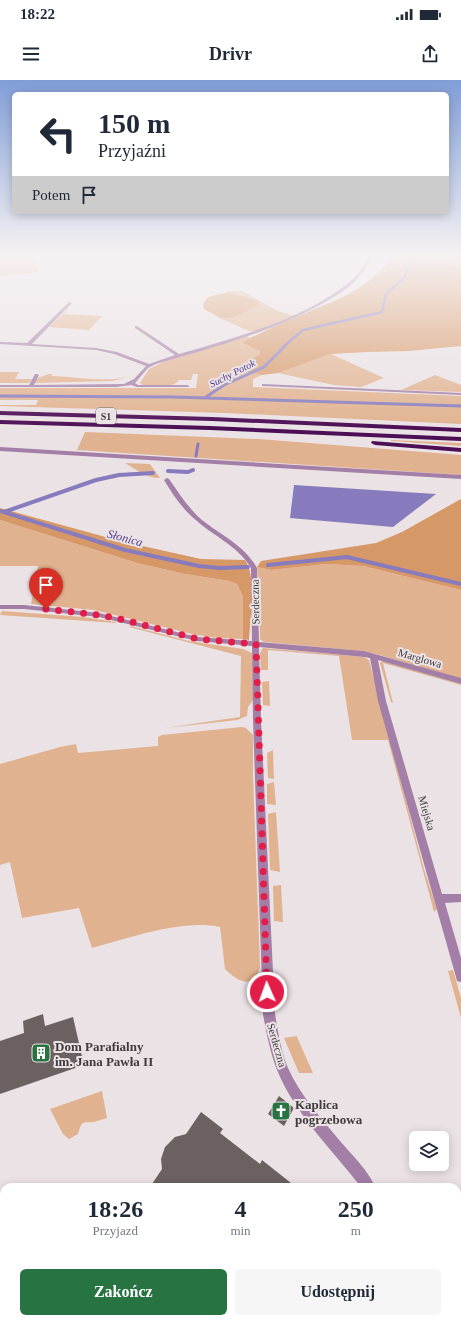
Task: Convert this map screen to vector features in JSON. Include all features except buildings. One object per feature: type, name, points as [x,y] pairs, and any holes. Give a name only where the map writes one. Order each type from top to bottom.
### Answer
[{"type":"highway","name":"S1","points":[[0,413],[204,419],[461,430]]},
{"type":"highway","name":"S1","points":[[0,422],[461,439]]},
{"type":"highway","points":[[286,432],[383,444],[461,450]]},
{"type":"street","points":[[29,344],[60,313]]},
{"type":"street","points":[[0,386],[114,386],[132,383],[148,366],[256,332],[299,313]]},
{"type":"street","points":[[136,327],[179,356]]},
{"type":"street","points":[[0,343],[69,346],[106,351],[148,366]]},
{"type":"street","points":[[31,386],[37,375]]},
{"type":"street","points":[[132,383],[137,386],[187,386]]},
{"type":"street","points":[[264,385],[461,394]]},
{"type":"street","points":[[0,449],[461,477]]},
{"type":"street","name":"Serdeczna","points":[[166,480],[181,501],[192,513],[240,550],[251,561],[254,568],[267,992],[273,1035],[286,1075],[297,1094],[367,1183]]},
{"type":"street","name":"Marglowa","points":[[0,607],[32,608],[99,615],[198,639],[373,656],[461,681]]},
{"type":"street","name":"Miejska","points":[[373,656],[382,701],[461,977]]},
{"type":"street","points":[[439,898],[461,898]]},
{"type":"shaded area","points":[[64,313],[102,316],[89,330],[49,327]]},
{"type":"shaded area","points":[[211,313],[242,313],[234,317],[222,319]]},
{"type":"shaded area","points":[[231,313],[284,313],[294,316],[256,332],[249,331],[222,319],[228,318]]},
{"type":"shaded area","points":[[306,313],[461,313],[461,346],[409,351],[331,354],[278,373],[262,375],[245,371],[246,363],[259,355],[260,351],[242,343]]},
{"type":"shaded area","points":[[247,336],[250,338],[242,343],[260,351],[259,355],[245,371],[262,375],[253,379],[253,387],[461,396],[461,424],[225,413],[0,406],[36,405],[38,400],[0,400],[0,388],[196,388],[198,374],[193,374],[191,380],[179,380],[168,386],[143,385],[140,383],[149,369],[163,362]]},
{"type":"shaded area","points":[[331,354],[384,378],[361,387],[334,385],[278,373]]},
{"type":"shaded area","points":[[0,372],[19,372],[15,379],[32,379],[29,383],[0,383]]},
{"type":"shaded area","points":[[52,374],[52,376],[93,379],[113,379],[133,376],[112,381],[34,383],[38,378]]},
{"type":"shaded area","points":[[435,375],[461,385],[461,392],[401,390]]},
{"type":"shaded area","points":[[85,432],[259,439],[461,455],[461,475],[77,450]]},
{"type":"shaded area","points":[[391,441],[461,443],[461,446]]},
{"type":"shaded area","points":[[125,463],[150,464],[160,478],[146,475]]},
{"type":"shaded area","points":[[294,485],[436,494],[393,527],[290,518]]},
{"type":"shaded area","points":[[461,499],[461,590],[363,566],[326,564],[271,570],[257,567],[261,561],[376,543],[402,532]]},
{"type":"shaded area","points":[[0,508],[120,541],[201,559],[245,560],[249,567],[252,587],[249,640],[243,639],[243,597],[237,584],[229,581],[185,574],[137,563],[0,520]]},
{"type":"shaded area","points":[[0,520],[137,563],[185,574],[229,581],[237,584],[243,597],[243,639],[217,638],[192,634],[94,610],[31,604],[38,566],[0,566]]},
{"type":"shaded area","points":[[326,564],[363,566],[461,590],[461,679],[363,651],[264,642],[260,639],[257,567],[271,570]]},
{"type":"shaded area","points":[[2,611],[83,617],[116,623],[0,615]]},
{"type":"shaded area","points":[[131,626],[189,641],[243,649],[252,653],[253,700],[248,707],[247,716],[237,720],[165,728],[240,717],[241,656],[129,627]]},
{"type":"shaded area","points":[[263,648],[364,657],[369,660],[424,869],[437,909],[434,912],[388,740],[352,740],[339,656],[268,650],[268,670],[261,670],[260,653]]},
{"type":"shaded area","points":[[383,661],[461,685],[383,663],[393,703],[391,702],[380,663]]},
{"type":"shaded area","points":[[269,681],[270,706],[263,705],[262,682]]},
{"type":"shaded area","points":[[242,727],[246,728],[253,735],[260,967],[254,979],[245,982],[235,977],[225,969],[220,927],[205,925],[172,927],[92,948],[79,908],[22,918],[10,862],[0,865],[0,764],[76,744],[78,753],[158,746],[158,737],[162,735]]},
{"type":"shaded area","points":[[273,750],[274,779],[268,778],[267,753]]},
{"type":"shaded area","points":[[274,782],[276,805],[267,804],[267,784]]},
{"type":"shaded area","points":[[276,812],[280,872],[270,870],[268,814]]},
{"type":"shaded area","points":[[281,885],[283,922],[274,921],[273,886]]},
{"type":"shaded area","points":[[453,970],[461,998],[461,1018],[448,971]]},
{"type":"shaded area","points":[[297,1036],[313,1073],[299,1073],[284,1038]]},
{"type":"shaded area","points":[[102,1091],[107,1118],[94,1122],[83,1123],[78,1134],[69,1139],[63,1134],[50,1109]]},
{"type":"waterway","name":"Suchy Potok","points":[[283,347],[303,330],[378,313]]},
{"type":"waterway","name":"Suchy Potok","points":[[206,397],[224,385],[264,367],[285,346]]},
{"type":"waterway","points":[[0,396],[173,397],[461,406]]},
{"type":"waterway","points":[[196,456],[198,444]]},
{"type":"waterway","points":[[168,471],[188,472],[193,470]]},
{"type":"waterway","name":"Suchy Potok","points":[[4,512],[96,480],[119,475],[153,473]]},
{"type":"waterway","name":"Słonica","points":[[0,511],[125,550],[199,566],[219,568],[248,567]]},
{"type":"waterway","name":"Słonica","points":[[268,565],[347,557],[461,584]]},
{"type":"place","name":"Dom Parafialny im. Jana Pawła II","points":[[41,1053]]},
{"type":"place","name":"Kaplica pogrzebowa","points":[[281,1111]]},
{"type":"route","points":[[46,609],[120,619],[198,639],[256,644],[257,720],[267,992]]}]
